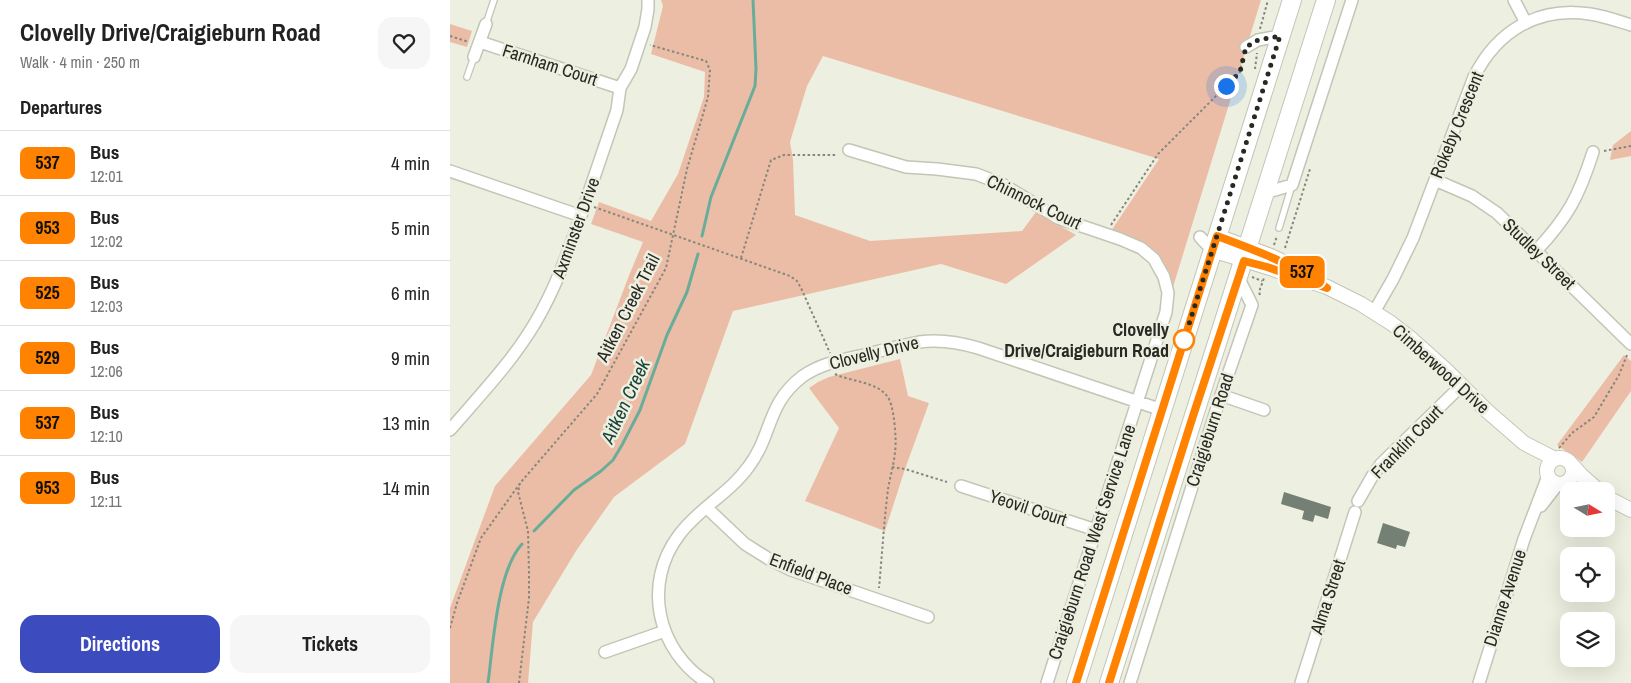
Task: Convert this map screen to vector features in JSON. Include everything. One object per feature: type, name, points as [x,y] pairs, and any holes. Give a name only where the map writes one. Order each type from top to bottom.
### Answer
[{"type":"main road","points":[[1076,683],[1292,0]]},
{"type":"main road","name":"Craigieburn Road","points":[[1109,683],[1326,0]]},
{"type":"street","name":"Axminster Drive","points":[[450,430],[503,369],[535,323],[557,280],[617,110],[620,88],[630,69],[645,27],[648,0]]},
{"type":"street","points":[[1265,193],[1292,186],[1352,0]]},
{"type":"street","points":[[1514,0],[1526,23]]},
{"type":"street","name":"Rokeby Crescent","points":[[1374,312],[1414,238],[1466,97],[1481,64],[1496,44],[1506,35],[1526,23],[1552,14],[1576,12],[1598,15],[1631,25]]},
{"type":"street","points":[[477,49],[486,24]]},
{"type":"street","points":[[1246,47],[1258,40],[1280,36]]},
{"type":"street","name":"Farnham Court","points":[[477,49],[620,88]]},
{"type":"street","name":"Chinnock Court","points":[[849,150],[906,167],[976,174],[1002,184],[1058,218],[1120,239],[1144,251],[1154,260],[1164,277],[1168,293],[1166,312],[1137,402]]},
{"type":"street","points":[[1536,251],[1555,230],[1572,205],[1584,179],[1593,152]]},
{"type":"street","points":[[450,172],[580,216]]},
{"type":"street","name":"Studley Street","points":[[1435,180],[1457,188],[1484,204],[1508,222],[1631,344]]},
{"type":"street","points":[[1214,243],[1243,261]]},
{"type":"street","name":"Cimberwood Drive","points":[[1243,261],[1271,256],[1307,274],[1327,288]]},
{"type":"street","name":"Cimberwood Drive","points":[[1243,261],[1267,267],[1327,288],[1374,312],[1408,336],[1429,354],[1486,410],[1524,443],[1555,479]]},
{"type":"street","name":"Craigieburn Road","points":[[1130,683],[1221,395],[1252,305],[1243,261]]},
{"type":"street","name":"Clovelly Drive","points":[[708,683],[687,667],[677,655],[664,630],[658,595],[664,563],[679,535],[736,482],[751,463],[775,407],[788,390],[805,375],[831,362],[919,342],[931,340],[953,341],[1162,410]]},
{"type":"street","name":"Franklin Court","points":[[1357,507],[1372,475],[1381,464],[1461,386]]},
{"type":"street","points":[[1221,395],[1264,410]]},
{"type":"street","name":"Craigieburn Road West Service Lane","points":[[1047,683],[1137,402]]},
{"type":"street","name":"Cimberwood Drive","points":[[1524,443],[1557,453],[1573,466]]},
{"type":"street","points":[[1557,453],[1549,465],[1555,479],[1564,482]]},
{"type":"street","points":[[1555,479],[1572,479],[1573,466]]},
{"type":"street","points":[[1573,466],[1589,482]]},
{"type":"street","name":"Dianne Avenue","points":[[1479,683],[1524,539],[1535,513],[1555,479]]},
{"type":"street","name":"Yeovil Court","points":[[961,486],[1096,530]]},
{"type":"street","points":[[1615,502],[1631,510]]},
{"type":"street","name":"Alma Street","points":[[1301,683],[1357,507]]},
{"type":"street","name":"Enfield Place","points":[[707,508],[745,544],[791,570],[928,617]]},
{"type":"street","points":[[1134,602],[1161,584]]},
{"type":"street","points":[[605,652],[664,630]]},
{"type":"lane","points":[[486,24],[494,0]]},
{"type":"lane","points":[[467,78],[477,49]]},
{"type":"lane","points":[[1279,228],[1292,186]]},
{"type":"path","points":[[1258,40],[1268,0]]},
{"type":"path","points":[[450,36],[474,44],[477,49]]},
{"type":"path","name":"Aitken Creek Trail","points":[[450,628],[457,603],[481,538],[520,482],[597,394],[666,268],[672,249],[673,234],[687,170],[708,97],[710,70],[706,62],[650,45],[652,38]]},
{"type":"path","points":[[1111,225],[1158,154],[1240,72],[1246,47]]},
{"type":"path","points":[[1593,152],[1631,146]]},
{"type":"path","points":[[741,258],[771,160],[784,155],[836,155]]},
{"type":"path","points":[[585,204],[790,276],[797,281],[829,352]]},
{"type":"path","points":[[1271,256],[1279,228]]},
{"type":"path","points":[[1557,453],[1572,433],[1594,417],[1619,375],[1627,355]]},
{"type":"path","points":[[834,373],[864,382],[886,394],[891,401],[896,450],[888,488],[879,588]]},
{"type":"path","points":[[892,467],[947,482]]},
{"type":"path","points":[[519,683],[529,598],[528,531],[518,492],[520,482]]},
{"type":"shaded area","points":[[661,0],[1261,0],[1173,287],[1162,265],[1150,250],[1143,244],[1111,231],[1159,159],[823,56],[807,86],[790,142],[793,160],[795,215],[870,241],[1022,231],[1036,212],[1076,235],[1006,284],[941,264],[733,311],[685,444],[614,497],[576,551],[533,622],[528,683],[450,683],[450,608],[495,486],[591,375],[643,242],[591,224],[599,202],[651,221],[678,174],[704,97],[705,72],[651,54],[663,6]]},
{"type":"shaded area","points":[[450,24],[472,31],[467,47],[450,42]]},
{"type":"shaded area","points":[[1631,131],[1631,156],[1610,160],[1613,145]]},
{"type":"shaded area","points":[[1624,355],[1631,361],[1631,391],[1582,462],[1557,445]]},
{"type":"shaded area","points":[[900,359],[908,396],[929,403],[885,531],[805,501],[839,428],[809,388],[829,377]]},
{"type":"building","points":[[1284,492],[1331,507],[1328,519],[1315,515],[1313,522],[1302,519],[1304,511],[1281,504]]},
{"type":"building","points":[[1383,523],[1410,532],[1405,547],[1397,545],[1396,549],[1377,543]]},
{"type":"waterway","name":"Aitken Creek","points":[[702,236],[711,197],[755,86],[753,0]]},
{"type":"waterway","name":"Aitken Creek","points":[[534,531],[574,490],[613,460],[622,445],[640,410],[667,335],[687,292],[698,254]]},
{"type":"waterway","name":"Aitken Creek","points":[[488,683],[494,630],[502,590],[507,572],[522,544]]},
{"type":"bus line","name":"537","points":[[1076,683],[1217,236],[1271,256],[1311,277],[1327,288],[1244,261],[1109,683]]},
{"type":"place","name":"Clovelly Drive/Craigieburn Road","points":[[1184,340]]},
{"type":"route","points":[[1184,340],[1280,36],[1258,40],[1246,47],[1240,72],[1226,86]]}]
